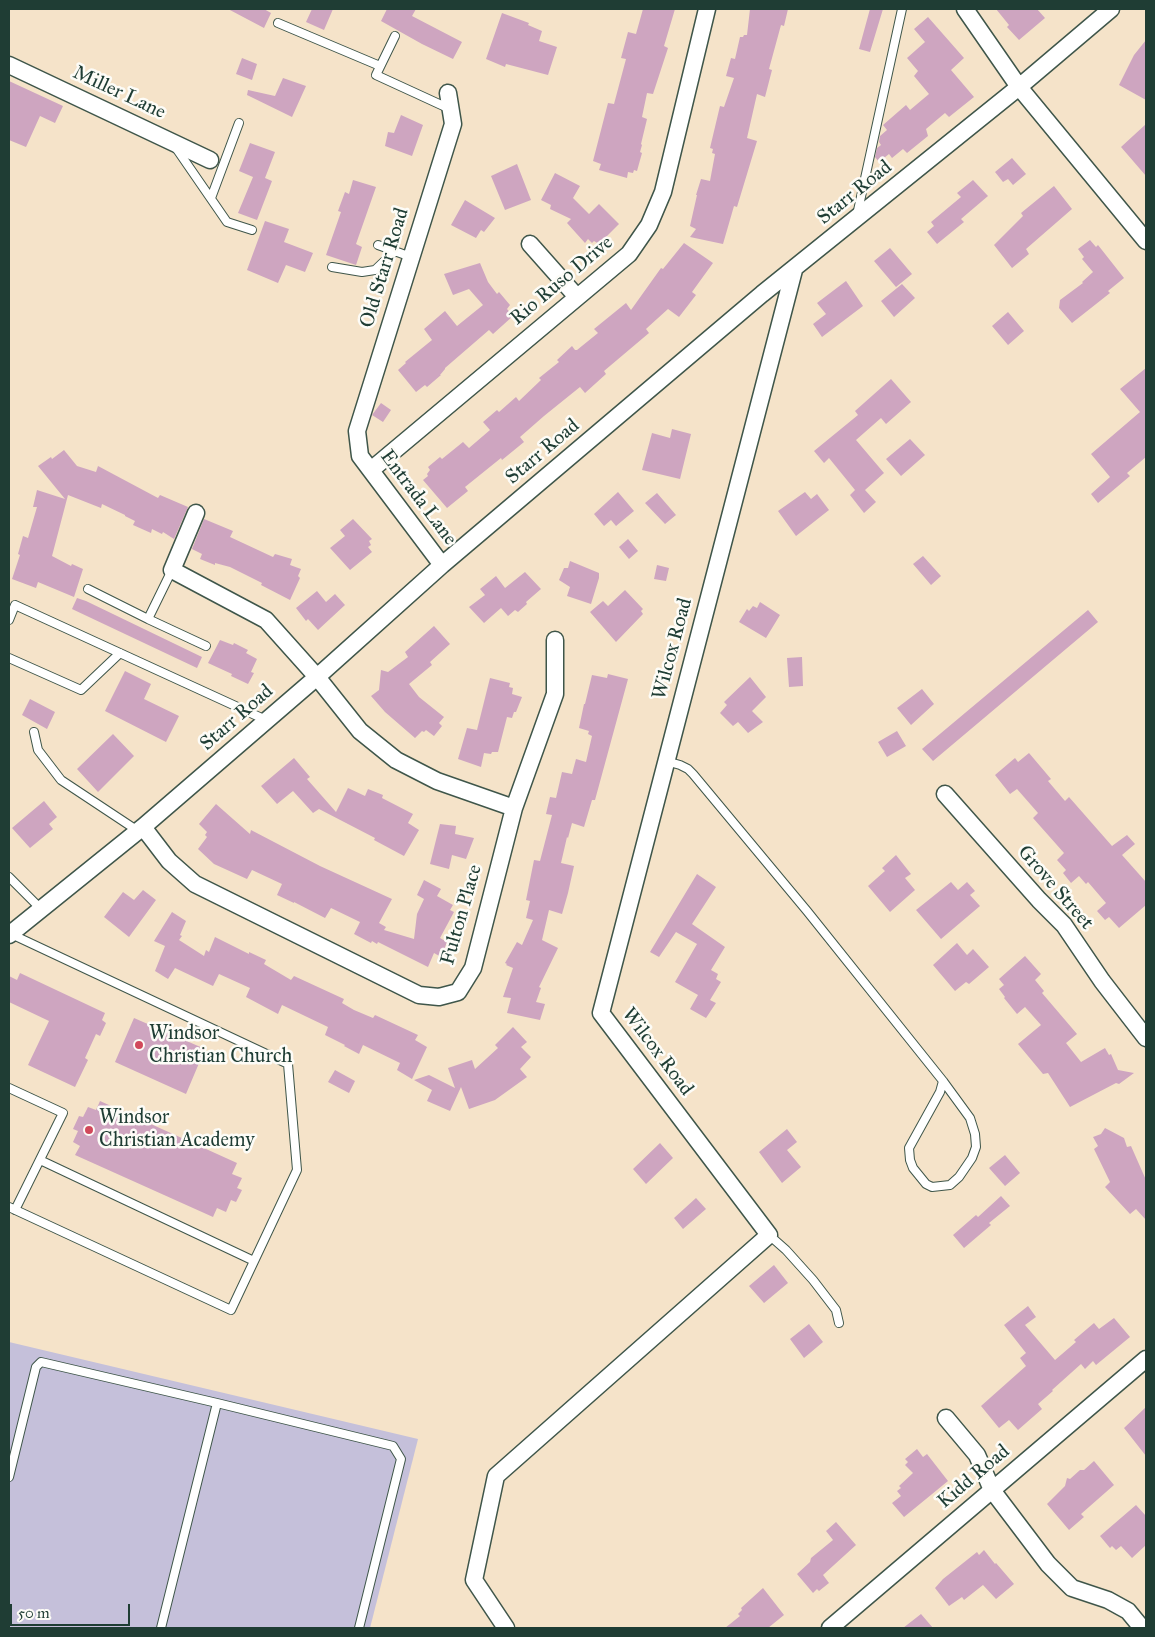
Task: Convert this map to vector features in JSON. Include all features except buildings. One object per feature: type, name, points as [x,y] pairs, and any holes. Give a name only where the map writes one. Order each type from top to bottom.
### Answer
[{"type":"street","name":"Rio Ruso Drive","points":[[371,470],[629,254],[649,225],[663,192],[707,9]]},
{"type":"street","points":[[965,9],[1019,87],[1146,241]]},
{"type":"street","name":"Starr Road","points":[[10,934],[140,829],[317,677],[442,565],[762,294],[1019,87],[1111,9]]},
{"type":"street","name":"Miller Lane","points":[[9,65],[210,160]]},
{"type":"street","name":"Old Starr Road","points":[[360,456],[357,431],[453,124],[449,101]]},
{"type":"street","points":[[530,244],[577,297]]},
{"type":"street","name":"Wilcox Road","points":[[769,1235],[601,1012],[794,270]]},
{"type":"street","name":"Entrada Lane","points":[[360,456],[442,565]]},
{"type":"street","points":[[196,513],[172,570],[266,620],[317,677],[360,731],[396,760],[437,781],[514,808]]},
{"type":"street","name":"Fulton Place","points":[[140,829],[195,884],[419,995],[439,997],[458,992],[473,968],[514,808],[554,694],[556,640]]},
{"type":"street","name":"Grove Street","points":[[945,794],[1039,900],[1064,925],[1102,982],[1146,1038]]},
{"type":"street","points":[[506,1628],[474,1580],[496,1476],[769,1235]]},
{"type":"street","name":"Kidd Road","points":[[830,1628],[1146,1359]]},
{"type":"street","points":[[946,1418],[977,1455],[992,1490],[1048,1564],[1072,1588],[1108,1600],[1128,1611],[1142,1628]]},
{"type":"lane","points":[[856,219],[902,9]]},
{"type":"lane","points":[[278,23],[380,66]]},
{"type":"lane","points":[[395,36],[376,75],[449,101]]},
{"type":"lane","points":[[211,198],[239,123]]},
{"type":"lane","points":[[172,142],[227,222],[252,230]]},
{"type":"lane","points":[[378,245],[411,257]]},
{"type":"lane","points":[[332,267],[362,272],[375,270],[395,251]]},
{"type":"lane","points":[[148,619],[172,570]]},
{"type":"lane","points":[[88,589],[206,646]]},
{"type":"lane","points":[[9,620],[15,604],[266,720]]},
{"type":"lane","points":[[9,658],[80,690],[120,653]]},
{"type":"lane","points":[[34,732],[38,750],[61,780],[140,829]]},
{"type":"lane","points":[[666,761],[680,765],[693,774],[807,911],[943,1081],[970,1118],[975,1134],[976,1146],[972,1158],[954,1182],[939,1188],[932,1187],[919,1178],[910,1160],[909,1148],[940,1092],[943,1081]]},
{"type":"lane","points":[[9,877],[41,909]]},
{"type":"lane","points":[[9,1088],[63,1113],[40,1160],[12,1208],[231,1310],[297,1170],[288,1064],[10,934]]},
{"type":"lane","points":[[40,1160],[254,1261]]},
{"type":"lane","points":[[769,1235],[786,1250],[813,1280],[836,1310],[839,1323]]},
{"type":"lane","points":[[9,1477],[36,1367],[41,1362],[392,1446],[401,1459],[359,1628]]},
{"type":"lane","points":[[161,1628],[217,1403]]},
{"type":"shaded area","points":[[9,1342],[418,1439],[370,1628],[9,1628]]},
{"type":"place","name":"Windsor Christian Church","points":[[139,1045]]},
{"type":"place","name":"Windsor Christian Academy","points":[[89,1130]]}]
